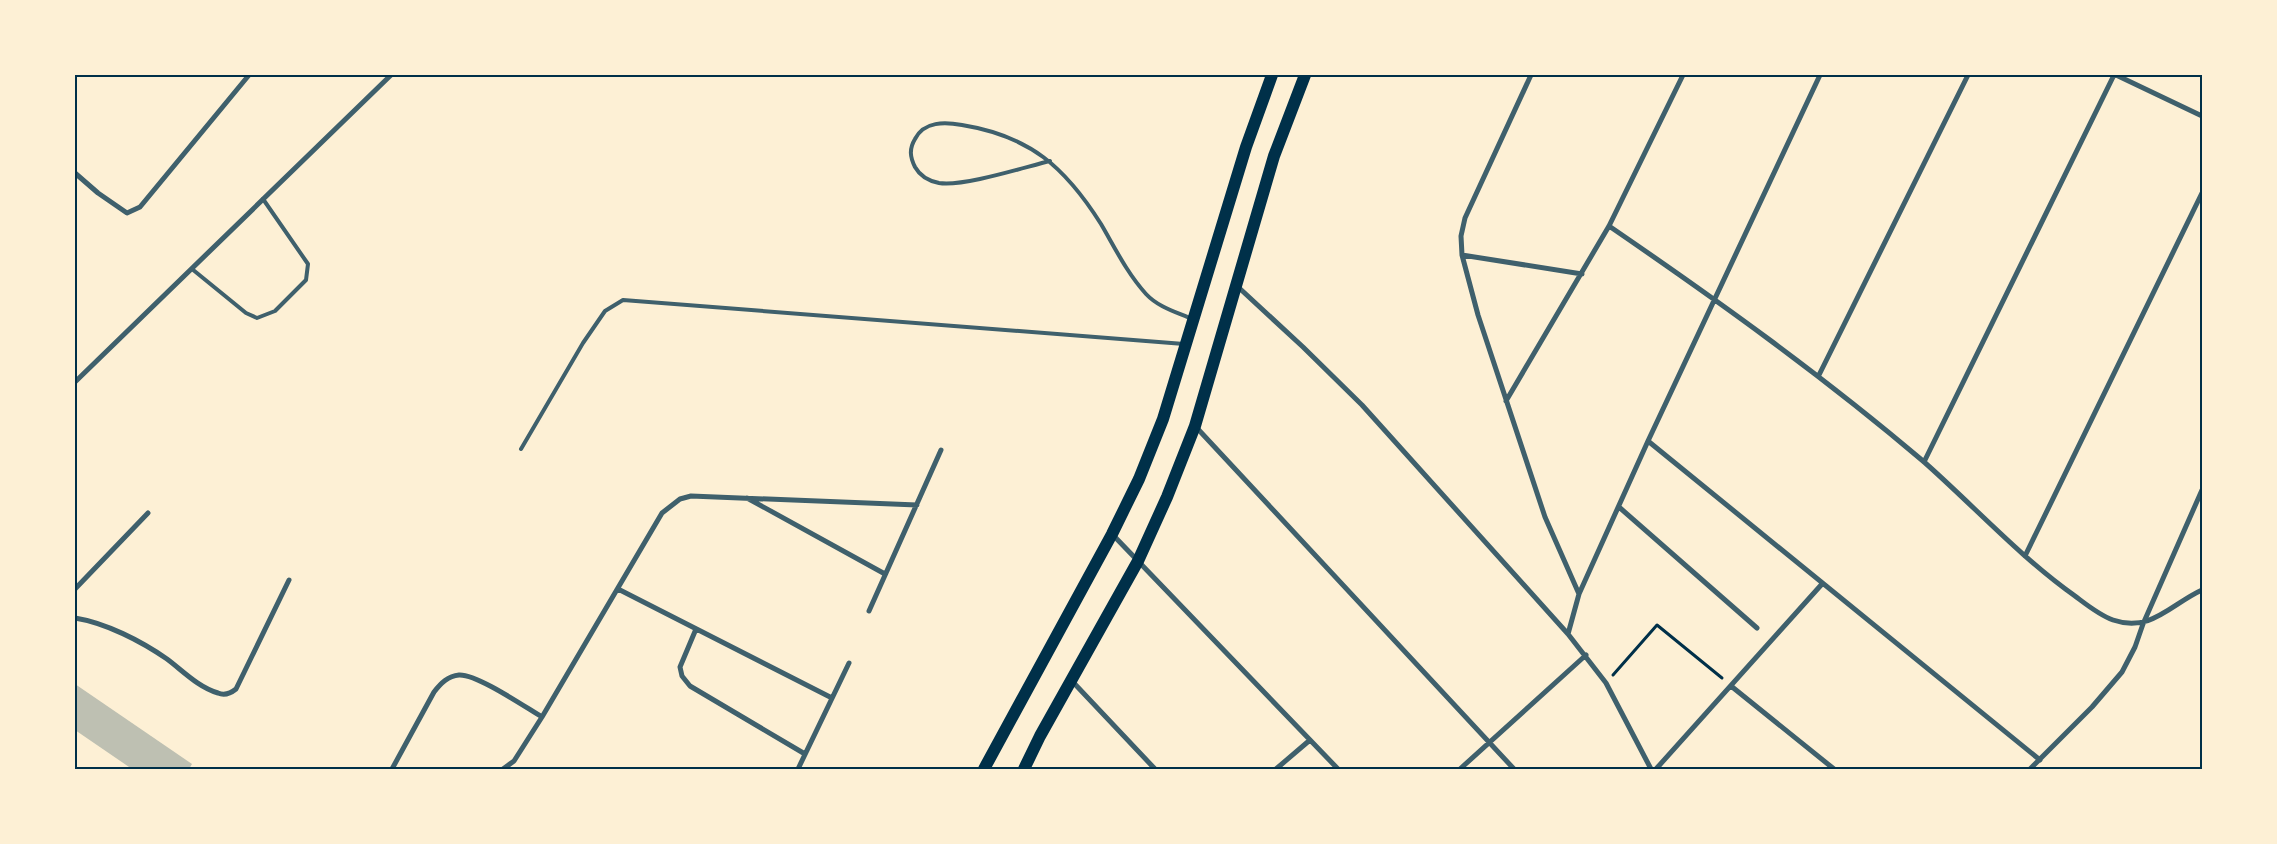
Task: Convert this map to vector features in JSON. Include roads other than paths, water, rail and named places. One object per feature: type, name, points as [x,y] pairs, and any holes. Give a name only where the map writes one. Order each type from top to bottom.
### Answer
[{"type":"main road","points":[[984,769],[1112,534],[1139,478],[1163,419],[1246,147],[1272,75]]},
{"type":"main road","points":[[1024,769],[1040,736],[1138,561],[1167,497],[1195,426],[1235,283],[1274,156],[1305,75]]},
{"type":"street","points":[[75,173],[98,193],[127,212],[133,211],[140,207],[249,75]]},
{"type":"street","points":[[75,382],[391,75]]},
{"type":"street","points":[[1531,75],[1465,218],[1460,236],[1462,255],[1478,315],[1544,517],[1579,594]]},
{"type":"street","points":[[1506,401],[1609,226],[1683,75]]},
{"type":"street","points":[[1568,634],[1579,594],[1618,507],[1716,299],[1787,142],[1820,75]]},
{"type":"street","points":[[1819,376],[1968,75]]},
{"type":"street","points":[[1924,462],[2115,75],[2202,116]]},
{"type":"street","points":[[2025,556],[2202,193]]},
{"type":"street","points":[[1609,226],[1716,299],[1819,376],[1924,462],[2025,556],[2099,613],[2113,620],[2143,624],[2202,590]]},
{"type":"street","points":[[1462,255],[1582,274]]},
{"type":"street","points":[[1235,283],[1303,346],[1362,405],[1568,634],[1606,683],[1651,769]]},
{"type":"street","points":[[1195,426],[1514,769]]},
{"type":"street","points":[[1648,441],[2040,760]]},
{"type":"street","points":[[869,611],[941,450]]},
{"type":"street","points":[[2030,769],[2092,707],[2122,672],[2135,647],[2143,624],[2202,490]]},
{"type":"street","points":[[503,769],[514,761],[542,717],[662,513],[680,500],[692,496],[744,497],[917,505]]},
{"type":"street","points":[[744,497],[885,574]]},
{"type":"street","points":[[1618,507],[1757,628]]},
{"type":"street","points":[[75,589],[148,513]]},
{"type":"street","points":[[1112,534],[1338,769]]},
{"type":"street","points":[[75,617],[108,628],[139,643],[168,660],[195,681],[218,693],[227,694],[236,689],[289,580]]},
{"type":"street","points":[[1656,769],[1822,584]]},
{"type":"street","points":[[618,589],[832,698]]},
{"type":"street","points":[[696,629],[680,668],[690,686],[805,754]]},
{"type":"street","points":[[1460,769],[1586,656]]},
{"type":"street","points":[[798,769],[849,663]]},
{"type":"street","points":[[392,769],[434,692],[442,682],[450,677],[460,675],[473,677],[542,717]]},
{"type":"street","points":[[1071,680],[1155,769]]},
{"type":"street","points":[[1731,686],[1834,769]]},
{"type":"street","points":[[1276,769],[1310,740]]},
{"type":"lane","points":[[1050,161],[958,182],[941,183],[931,181],[918,173],[911,159],[910,148],[916,136],[926,128],[942,122],[978,128],[1002,135],[1024,145],[1050,161],[1066,176],[1082,196],[1135,280],[1147,295],[1156,303],[1193,319]]},
{"type":"lane","points":[[192,269],[246,313],[257,318],[274,311],[306,280],[308,264],[263,199]]},
{"type":"lane","points":[[521,449],[582,343],[605,311],[623,300],[1186,344]]}]
